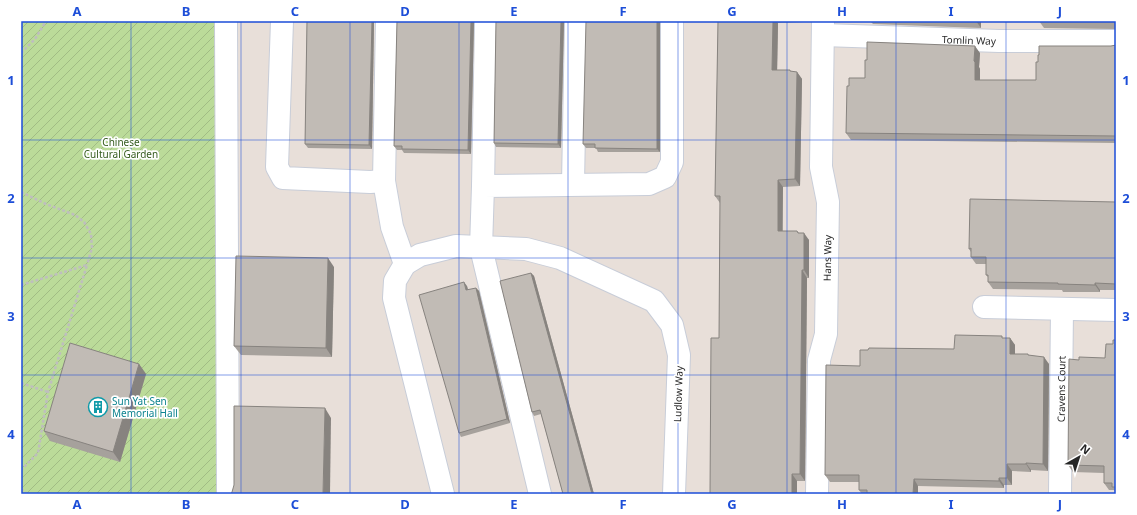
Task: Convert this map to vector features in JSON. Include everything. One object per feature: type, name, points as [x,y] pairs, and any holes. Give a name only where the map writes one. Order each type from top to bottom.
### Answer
[{"type":"street","points":[[226,21],[228,494]]},
{"type":"street","points":[[282,21],[277,167],[283,178],[370,182],[384,181]]},
{"type":"street","points":[[387,21],[384,181],[392,227],[405,264]]},
{"type":"street","points":[[486,21],[481,248],[540,494]]},
{"type":"street","points":[[573,184],[576,21]]},
{"type":"street","points":[[483,186],[649,184],[665,177],[672,162],[672,21]]},
{"type":"street","name":"Tomlin Way","points":[[823,28],[999,41],[1116,41]]},
{"type":"street","name":"Hans Way","points":[[817,494],[819,360],[826,334],[827,318],[828,202],[821,167],[823,28]]},
{"type":"street","points":[[443,494],[394,298],[395,281],[405,264],[420,255],[456,246],[481,248]]},
{"type":"street","name":"Ludlow Way","points":[[481,248],[526,249],[560,258],[654,301],[672,326],[679,354],[674,494]]},
{"type":"street","points":[[984,307],[1116,310]]},
{"type":"street","name":"Cravens Court","points":[[1060,494],[1062,309]]},
{"type":"path","points":[[21,53],[36,40],[46,21]]},
{"type":"path","points":[[21,192],[46,204],[75,215],[84,222],[91,234],[92,248],[48,392],[38,453],[21,470]]},
{"type":"path","points":[[21,285],[87,265]]},
{"type":"path","points":[[21,383],[48,392]]},
{"type":"path","points":[[21,489],[27,494]]},
{"type":"green space","name":"Chinese Cultural Garden","points":[[21,21],[223,21],[217,494],[21,494]]},
{"type":"building","points":[[307,21],[372,21],[369,145],[305,144]]},
{"type":"building","points":[[397,21],[471,21],[468,150],[402,149],[402,146],[394,146]]},
{"type":"building","points":[[496,21],[561,21],[558,144],[494,143]]},
{"type":"building","points":[[586,21],[657,21],[657,149],[595,148],[595,144],[583,144]]},
{"type":"building","points":[[718,21],[773,21],[772,70],[790,70],[797,72],[795,179],[778,180],[778,231],[797,231],[798,233],[804,233],[804,270],[802,270],[800,474],[792,474],[792,494],[710,494],[711,338],[719,338],[720,196],[715,196]]},
{"type":"building","points":[[867,42],[975,46],[975,80],[1036,80],[1036,62],[1038,62],[1039,46],[1116,45],[1116,136],[846,133],[847,86],[849,86],[849,78],[865,78]]},
{"type":"building","points":[[970,199],[1116,202],[1116,284],[1095,283],[1095,285],[988,282],[988,275],[986,275],[986,257],[971,257],[971,248],[969,249]]},
{"type":"building","points":[[236,256],[328,258],[326,348],[234,346]]},
{"type":"building","points":[[531,273],[592,494],[563,494],[540,410],[532,412],[500,281]]},
{"type":"building","points":[[464,282],[466,290],[476,288],[507,419],[459,433],[419,295]]},
{"type":"building","points":[[955,335],[1002,336],[1002,338],[1010,338],[1010,354],[1028,354],[1044,357],[1043,464],[1007,464],[1007,478],[999,478],[999,481],[914,479],[913,494],[867,493],[867,490],[859,490],[859,475],[825,475],[826,365],[860,366],[860,350],[868,350],[869,348],[954,349]]},
{"type":"building","points":[[1113,340],[1116,340],[1116,487],[1112,487],[1112,483],[1104,483],[1104,466],[1068,465],[1069,359],[1079,360],[1079,357],[1105,358],[1106,344],[1113,344]]},
{"type":"building","name":"Sun Yat Sen Memorial Hall","points":[[70,343],[139,364],[113,452],[44,431]]},
{"type":"building","points":[[234,406],[325,408],[323,494],[231,494],[234,485]]},
{"type":"place","name":"Sun Yat Sen Memorial Hall","points":[[98,407]]}]
